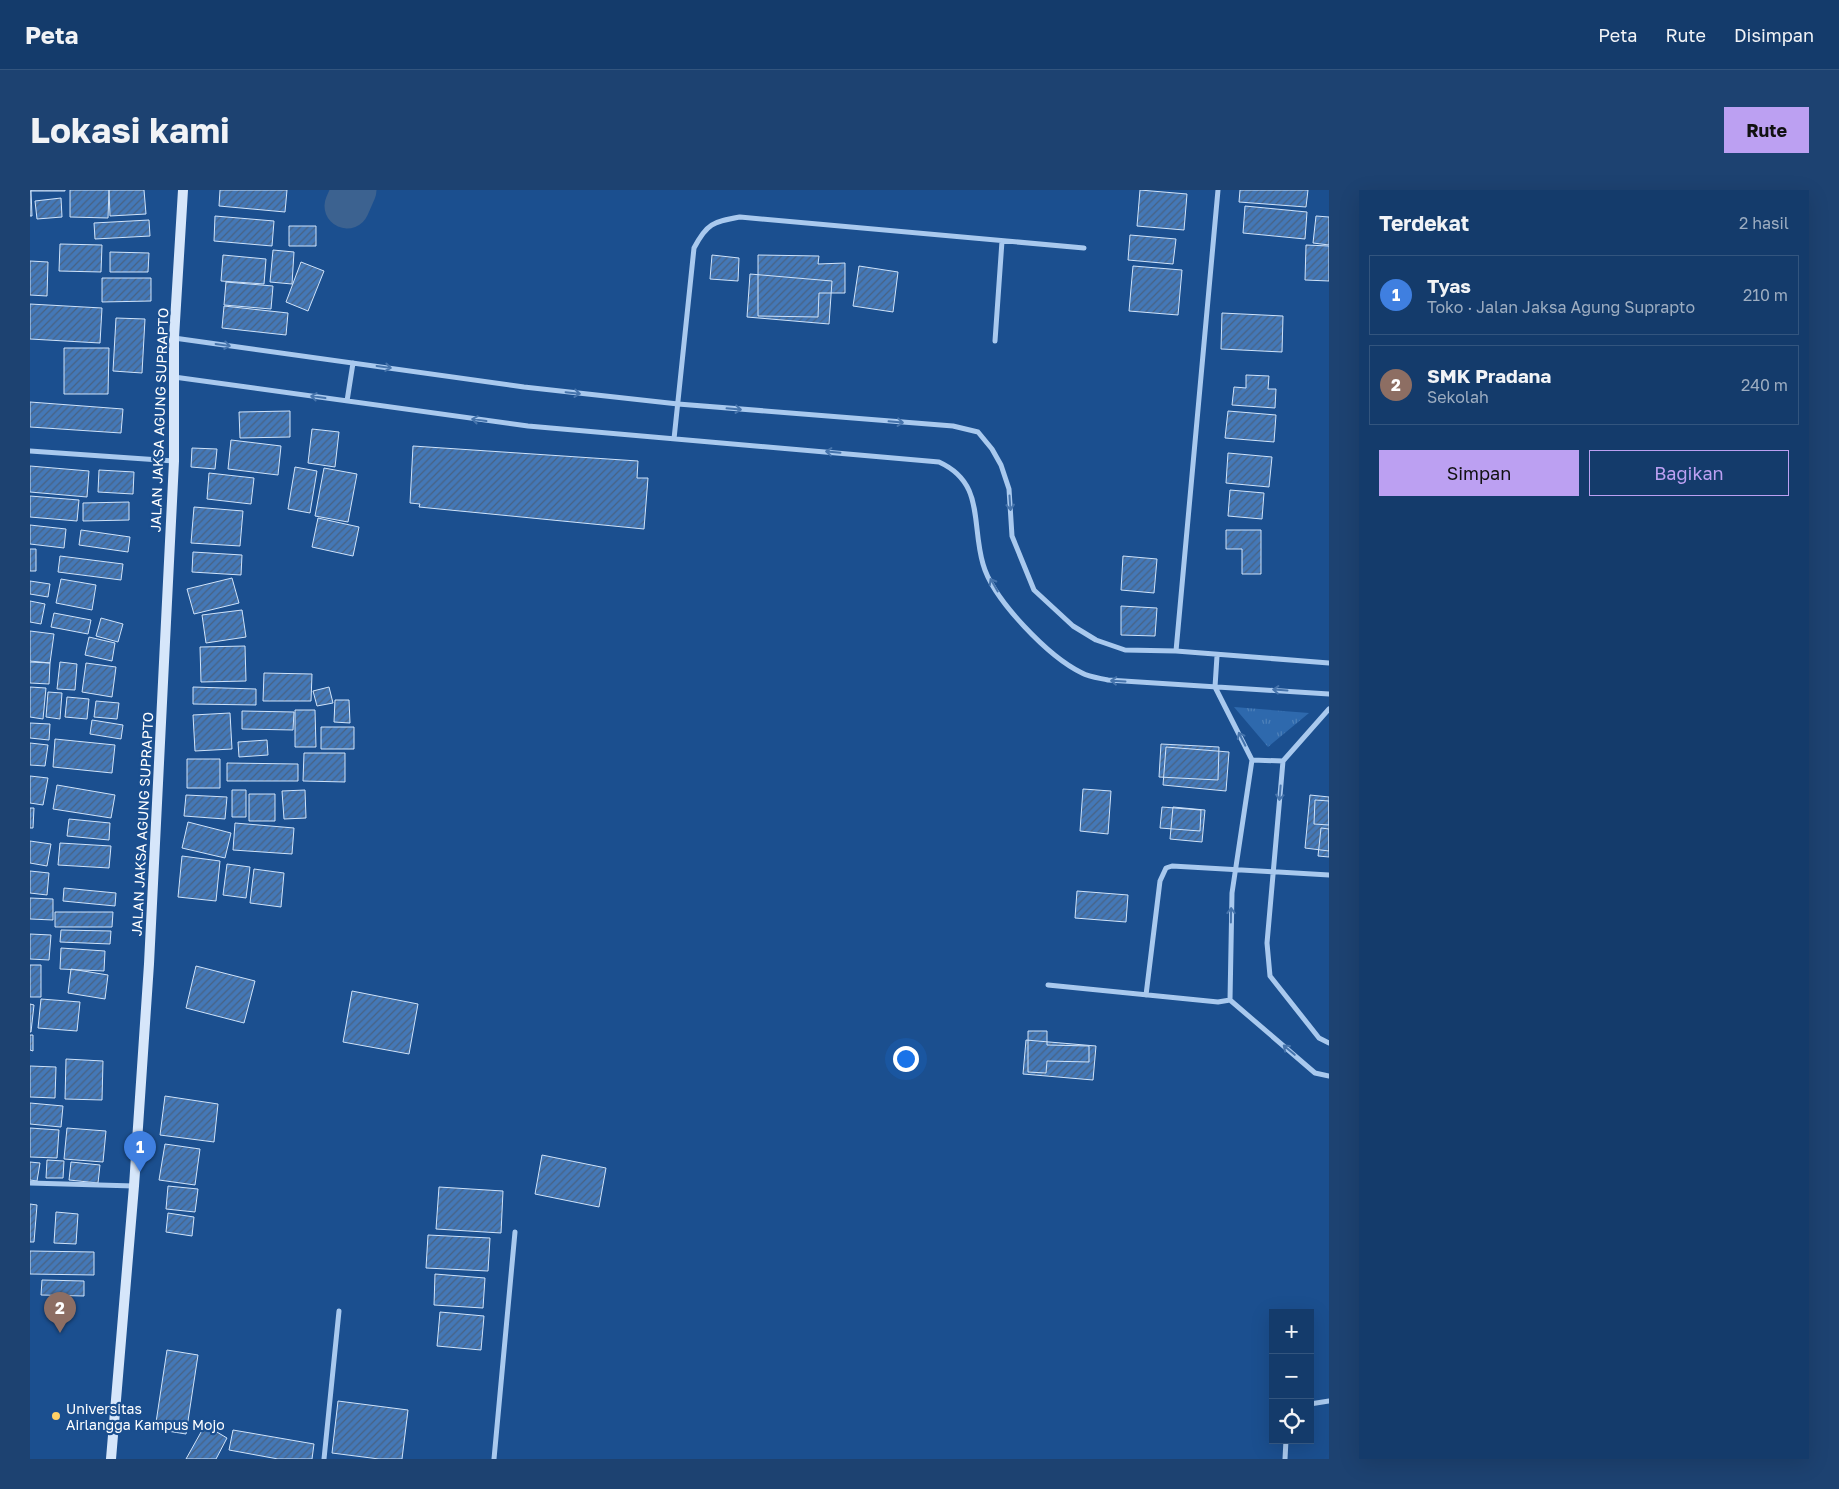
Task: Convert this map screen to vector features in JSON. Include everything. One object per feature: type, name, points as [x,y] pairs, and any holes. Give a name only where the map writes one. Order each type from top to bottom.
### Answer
[{"type":"main road","name":"JALAN JAKSA AGUNG SUPRAPTO","points":[[111,1459],[134,1186],[149,964],[174,462],[174,338],[183,190]]},
{"type":"street","points":[[1176,651],[1218,190]]},
{"type":"street","points":[[674,439],[694,248],[704,229],[723,220],[740,217],[1084,248]]},
{"type":"street","points":[[995,341],[1002,241]]},
{"type":"street","points":[[174,338],[524,387],[678,404],[953,426],[978,432],[1001,464],[1009,490],[1012,536],[1034,590],[1074,626],[1096,640],[1125,650],[1176,651],[1217,656],[1329,663]]},
{"type":"street","points":[[347,401],[353,363]]},
{"type":"street","points":[[174,378],[528,426],[939,462],[955,469],[966,482],[973,499],[984,566],[998,592],[1021,624],[1047,648],[1082,673],[1108,680],[1329,694]]},
{"type":"street","points":[[30,451],[174,462]]},
{"type":"street","points":[[1217,656],[1215,687],[1252,760],[1232,893],[1230,1000]]},
{"type":"street","points":[[1329,709],[1283,762],[1267,942],[1270,976],[1319,1038],[1329,1043]]},
{"type":"street","points":[[1252,760],[1283,762]]},
{"type":"street","points":[[1146,995],[1160,881],[1166,868],[1172,866],[1235,868],[1329,875]]},
{"type":"street","points":[[1048,985],[1218,1002],[1230,1000],[1316,1073],[1329,1076]]},
{"type":"street","points":[[30,1183],[134,1186]]},
{"type":"street","points":[[494,1459],[515,1232]]},
{"type":"street","points":[[324,1459],[339,1311]]},
{"type":"street","points":[[1314,1403],[1329,1401]]},
{"type":"street","points":[[1285,1459],[1286,1444]]},
{"type":"green space","points":[[1234,707],[1309,713],[1268,747]]},
{"type":"building","points":[[65,190],[65,191],[31,191]]},
{"type":"building","points":[[70,190],[109,190],[108,218],[70,217]]},
{"type":"building","points":[[109,190],[144,190],[146,214],[110,216]]},
{"type":"building","points":[[220,190],[287,190],[285,212],[219,206]]},
{"type":"building","points":[[1140,190],[1187,194],[1184,230],[1137,226]]},
{"type":"building","points":[[1240,190],[1308,190],[1306,207],[1239,202]]},
{"type":"building","points":[[31,191],[32,216],[30,216]]},
{"type":"building","points":[[61,198],[62,217],[37,219],[35,201]]},
{"type":"building","points":[[1245,206],[1307,212],[1305,239],[1243,233]]},
{"type":"building","points":[[215,216],[274,221],[272,246],[214,241]]},
{"type":"building","points":[[1316,216],[1329,217],[1329,245],[1313,243]]},
{"type":"building","points":[[149,220],[150,236],[95,239],[94,223]]},
{"type":"building","points":[[289,226],[316,226],[316,246],[289,246]]},
{"type":"building","points":[[1130,235],[1176,239],[1173,264],[1128,260]]},
{"type":"building","points":[[60,244],[102,245],[101,272],[59,271]]},
{"type":"building","points":[[1306,245],[1329,246],[1329,281],[1305,280]]},
{"type":"building","points":[[273,250],[294,252],[292,284],[270,282]]},
{"type":"building","points":[[110,252],[149,253],[148,272],[110,272]]},
{"type":"building","points":[[223,255],[266,259],[264,284],[221,281]]},
{"type":"building","points":[[712,255],[739,258],[738,281],[710,279]]},
{"type":"building","points":[[758,255],[819,256],[818,264],[845,263],[845,293],[819,293],[818,317],[758,316]]},
{"type":"building","points":[[30,261],[48,262],[47,296],[30,295]]},
{"type":"building","points":[[301,262],[324,271],[308,311],[286,302]]},
{"type":"building","points":[[859,266],[898,272],[893,312],[853,306]]},
{"type":"building","points":[[1133,266],[1182,270],[1178,315],[1129,311]]},
{"type":"building","points":[[750,274],[832,281],[829,324],[747,317]]},
{"type":"building","points":[[102,278],[151,278],[151,301],[102,302]]},
{"type":"building","points":[[226,282],[273,286],[271,309],[224,305]]},
{"type":"building","points":[[30,304],[102,308],[100,343],[30,339]]},
{"type":"building","points":[[224,306],[288,313],[286,335],[222,328]]},
{"type":"building","points":[[1222,313],[1283,316],[1282,352],[1221,349]]},
{"type":"building","points":[[116,318],[145,319],[142,373],[113,371]]},
{"type":"building","points":[[64,348],[109,348],[108,394],[64,394]]},
{"type":"building","points":[[1246,375],[1269,376],[1268,389],[1276,389],[1275,408],[1232,405],[1234,387],[1246,388]]},
{"type":"building","points":[[30,402],[123,409],[121,433],[30,427]]},
{"type":"building","points":[[290,411],[290,437],[240,438],[239,412]]},
{"type":"building","points":[[1228,411],[1276,415],[1274,442],[1225,438]]},
{"type":"building","points":[[312,429],[339,432],[335,467],[308,463]]},
{"type":"building","points":[[231,440],[281,446],[278,475],[228,469]]},
{"type":"building","points":[[413,446],[638,461],[637,478],[648,478],[644,529],[419,507],[420,504],[410,503]]},
{"type":"building","points":[[192,448],[217,449],[215,469],[191,467]]},
{"type":"building","points":[[1228,453],[1272,457],[1269,487],[1226,483]]},
{"type":"building","points":[[30,466],[89,471],[87,497],[30,492]]},
{"type":"building","points":[[295,467],[317,471],[310,513],[288,509]]},
{"type":"building","points":[[324,468],[357,474],[348,522],[315,516]]},
{"type":"building","points":[[99,470],[134,472],[133,494],[98,492]]},
{"type":"building","points":[[209,473],[254,478],[251,504],[207,499]]},
{"type":"building","points":[[1230,490],[1264,493],[1262,519],[1228,516]]},
{"type":"building","points":[[30,496],[79,500],[77,521],[30,517]]},
{"type":"building","points":[[129,502],[129,520],[83,521],[83,503]]},
{"type":"building","points":[[194,507],[243,511],[240,546],[191,543]]},
{"type":"building","points":[[318,518],[359,527],[353,556],[312,547]]},
{"type":"building","points":[[30,525],[66,529],[64,548],[30,544]]},
{"type":"building","points":[[81,530],[130,537],[128,552],[79,545]]},
{"type":"building","points":[[1226,530],[1261,530],[1261,574],[1242,574],[1242,549],[1226,549]]},
{"type":"building","points":[[30,549],[36,549],[36,571],[30,571]]},
{"type":"building","points":[[193,552],[242,555],[241,575],[192,572]]},
{"type":"building","points":[[60,556],[123,564],[121,580],[58,572]]},
{"type":"building","points":[[1123,556],[1157,559],[1154,593],[1121,590]]},
{"type":"building","points":[[232,578],[239,603],[194,614],[187,589]]},
{"type":"building","points":[[61,579],[96,585],[92,610],[56,603]]},
{"type":"building","points":[[30,581],[50,584],[48,597],[30,594]]},
{"type":"building","points":[[30,601],[45,604],[41,624],[30,622]]},
{"type":"building","points":[[1121,606],[1157,608],[1155,636],[1121,635]]},
{"type":"building","points":[[242,610],[246,637],[206,643],[202,615]]},
{"type":"building","points":[[54,613],[91,620],[88,634],[51,627]]},
{"type":"building","points":[[101,618],[123,624],[118,642],[96,636]]},
{"type":"building","points":[[30,631],[54,634],[50,663],[30,661]]},
{"type":"building","points":[[89,637],[115,643],[112,661],[85,655]]},
{"type":"building","points":[[245,646],[246,681],[201,682],[200,647]]},
{"type":"building","points":[[30,662],[50,663],[49,684],[30,683]]},
{"type":"building","points":[[60,662],[77,664],[75,690],[57,689]]},
{"type":"building","points":[[86,663],[116,667],[112,697],[82,692]]},
{"type":"building","points":[[264,673],[312,674],[311,701],[263,701]]},
{"type":"building","points":[[30,687],[46,688],[43,719],[30,717]]},
{"type":"building","points":[[193,687],[256,689],[256,705],[193,704]]},
{"type":"building","points":[[329,687],[333,703],[317,706],[313,691]]},
{"type":"building","points":[[48,692],[62,693],[60,719],[46,717]]},
{"type":"building","points":[[67,697],[89,699],[87,719],[65,717]]},
{"type":"building","points":[[335,700],[349,700],[350,723],[334,722]]},
{"type":"building","points":[[96,701],[119,703],[117,719],[94,717]]},
{"type":"building","points":[[295,710],[315,710],[316,747],[295,747]]},
{"type":"building","points":[[242,711],[294,712],[293,730],[242,729]]},
{"type":"building","points":[[230,713],[232,749],[195,751],[193,715]]},
{"type":"building","points":[[92,720],[123,725],[121,739],[90,734]]},
{"type":"building","points":[[30,723],[50,724],[49,740],[30,738]]},
{"type":"building","points":[[321,727],[354,727],[354,749],[321,749]]},
{"type":"building","points":[[55,739],[115,745],[112,773],[53,767]]},
{"type":"building","points":[[267,740],[268,755],[239,757],[238,742]]},
{"type":"building","points":[[30,743],[48,745],[45,766],[30,765]]},
{"type":"building","points":[[1161,744],[1219,747],[1218,780],[1159,777]]},
{"type":"building","points":[[1166,747],[1229,752],[1226,791],[1163,785]]},
{"type":"building","points":[[304,753],[345,753],[345,782],[303,781]]},
{"type":"building","points":[[187,759],[220,759],[220,788],[187,788]]},
{"type":"building","points":[[227,763],[298,764],[298,781],[227,781]]},
{"type":"building","points":[[30,776],[48,778],[43,805],[30,803]]},
{"type":"building","points":[[57,785],[115,795],[111,818],[53,809]]},
{"type":"building","points":[[1083,789],[1111,791],[1108,834],[1080,831]]},
{"type":"building","points":[[232,790],[246,790],[246,817],[232,817]]},
{"type":"building","points":[[305,790],[306,818],[284,819],[282,791]]},
{"type":"building","points":[[249,794],[275,794],[275,821],[249,821]]},
{"type":"building","points":[[186,795],[227,797],[225,819],[184,816]]},
{"type":"building","points":[[1310,795],[1329,797],[1329,851],[1305,848]]},
{"type":"building","points":[[1315,800],[1329,801],[1329,825],[1314,824]]},
{"type":"building","points":[[1162,807],[1201,810],[1200,831],[1160,828]]},
{"type":"building","points":[[1173,807],[1205,810],[1202,842],[1170,839]]},
{"type":"building","points":[[30,808],[34,808],[33,828],[30,828]]},
{"type":"building","points":[[69,819],[110,823],[109,840],[67,836]]},
{"type":"building","points":[[188,822],[231,833],[225,858],[182,848]]},
{"type":"building","points":[[235,823],[294,828],[292,854],[233,850]]},
{"type":"building","points":[[1321,828],[1329,829],[1329,857],[1318,856]]},
{"type":"building","points":[[30,841],[51,844],[47,866],[30,863]]},
{"type":"building","points":[[60,843],[111,846],[109,868],[58,865]]},
{"type":"building","points":[[182,856],[220,861],[216,901],[178,897]]},
{"type":"building","points":[[227,864],[250,867],[246,898],[223,895]]},
{"type":"building","points":[[254,869],[284,873],[281,907],[250,903]]},
{"type":"building","points":[[30,871],[49,873],[47,895],[30,893]]},
{"type":"building","points":[[64,888],[116,893],[115,906],[63,901]]},
{"type":"building","points":[[1077,891],[1128,895],[1126,922],[1075,918]]},
{"type":"building","points":[[30,898],[53,899],[53,920],[30,919]]},
{"type":"building","points":[[55,912],[113,912],[112,927],[55,927]]},
{"type":"building","points":[[61,930],[111,931],[110,944],[60,942]]},
{"type":"building","points":[[30,934],[51,935],[49,960],[30,959]]},
{"type":"building","points":[[61,948],[105,951],[104,971],[60,969]]},
{"type":"building","points":[[30,965],[41,965],[41,997],[30,997]]},
{"type":"building","points":[[196,966],[255,981],[244,1023],[186,1008]]},
{"type":"building","points":[[71,969],[108,975],[105,999],[68,993]]},
{"type":"building","points":[[352,991],[418,1004],[409,1054],[343,1042]]},
{"type":"building","points":[[41,999],[80,1002],[77,1031],[38,1028]]},
{"type":"building","points":[[30,1004],[34,1005],[31,1032],[30,1032]]},
{"type":"building","points":[[1028,1031],[1047,1031],[1047,1045],[1089,1046],[1089,1062],[1047,1061],[1046,1073],[1028,1072]]},
{"type":"building","points":[[30,1035],[33,1035],[33,1051],[30,1050]]},
{"type":"building","points":[[1026,1040],[1096,1046],[1093,1080],[1023,1074]]},
{"type":"building","points":[[66,1059],[103,1061],[102,1100],[65,1099]]},
{"type":"building","points":[[30,1066],[56,1067],[55,1098],[30,1097]]},
{"type":"building","points":[[165,1096],[218,1104],[214,1142],[160,1135]]},
{"type":"building","points":[[30,1103],[63,1106],[61,1127],[30,1124]]},
{"type":"building","points":[[30,1128],[59,1130],[57,1158],[30,1157]]},
{"type":"building","points":[[67,1128],[106,1131],[103,1162],[64,1159]]},
{"type":"building","points":[[165,1144],[200,1149],[195,1185],[159,1180]]},
{"type":"building","points":[[542,1155],[606,1168],[599,1207],[535,1194]]},
{"type":"building","points":[[47,1160],[64,1161],[63,1178],[46,1178]]},
{"type":"building","points":[[30,1162],[40,1163],[37,1181],[30,1180]]},
{"type":"building","points":[[71,1162],[100,1165],[98,1183],[69,1180]]},
{"type":"building","points":[[168,1186],[198,1189],[195,1212],[166,1209]]},
{"type":"building","points":[[439,1187],[503,1191],[501,1233],[436,1229]]},
{"type":"building","points":[[30,1204],[37,1205],[34,1242],[30,1242]]},
{"type":"building","points":[[56,1212],[78,1214],[76,1244],[54,1243]]},
{"type":"building","points":[[168,1213],[194,1217],[192,1236],[166,1232]]},
{"type":"building","points":[[428,1235],[490,1238],[488,1271],[426,1268]]},
{"type":"building","points":[[30,1251],[94,1252],[94,1275],[30,1274]]},
{"type":"building","points":[[435,1274],[485,1278],[483,1308],[434,1305]]},
{"type":"building","points":[[42,1280],[84,1281],[84,1296],[41,1295]]},
{"type":"building","points":[[440,1312],[484,1316],[481,1350],[437,1346]]},
{"type":"building","points":[[167,1350],[198,1355],[186,1434],[155,1429]]},
{"type":"building","points":[[338,1401],[408,1410],[402,1459],[379,1459],[332,1453]]},
{"type":"building","points":[[205,1425],[227,1438],[216,1459],[186,1459]]},
{"type":"building","points":[[233,1430],[314,1444],[312,1459],[278,1459],[229,1450]]},
{"type":"waterway","points":[[347,206],[354,190]]},
{"type":"place","name":"Tyas","points":[[140,1172]]},
{"type":"place","name":"SMK Pradana","points":[[60,1333]]},
{"type":"place","name":"Universitas Airlangga Kampus Mojo","points":[[56,1416]]}]
